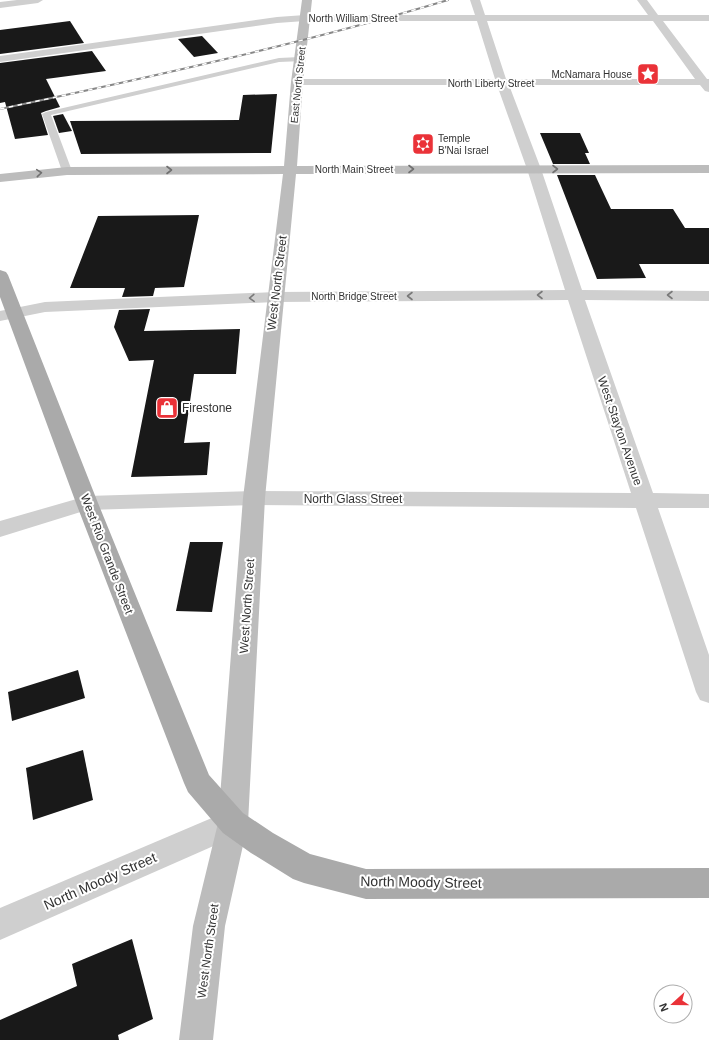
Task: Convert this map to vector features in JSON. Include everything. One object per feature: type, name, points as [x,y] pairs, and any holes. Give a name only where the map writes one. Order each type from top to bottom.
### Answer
[{"type":"main road","name":"West Rio Grande Street","points":[[0,275],[7,314],[87,503],[198,784],[233,823]]},
{"type":"main road","name":"North Moody Street","points":[[233,823],[262,843],[304,868],[366,884],[709,883]]},
{"type":"street","points":[[0,5],[38,0]]},
{"type":"street","name":"East North Street","points":[[290,170],[297,82],[307,0]]},
{"type":"street","name":"West Stayton Avenue","points":[[475,0],[502,83],[534,169],[709,692]]},
{"type":"street","points":[[642,0],[707,85]]},
{"type":"street","name":"North William Street","points":[[0,59],[260,22],[305,18],[709,18]]},
{"type":"street","name":"North Liberty Street","points":[[297,82],[707,85]]},
{"type":"street","name":"North Main Street","points":[[0,178],[67,171],[709,169]]},
{"type":"street","name":"West North Street","points":[[196,1040],[209,926],[233,823],[254,498],[290,170]]},
{"type":"street","name":"North Bridge Street","points":[[7,314],[45,307],[275,297],[575,295],[709,296]]},
{"type":"street","name":"North Glass Street","points":[[0,529],[87,503],[254,498],[709,501]]},
{"type":"street","name":"North Moody Street","points":[[0,924],[233,823]]},
{"type":"lane","points":[[67,171],[46,114],[279,60],[300,59]]},
{"type":"building","points":[[70,21],[84,43],[0,54],[0,30]]},
{"type":"building","points":[[202,36],[218,53],[194,57],[178,39]]},
{"type":"building","points":[[92,51],[106,71],[46,79],[60,107],[41,113],[48,135],[15,139],[5,102],[0,103],[0,63]]},
{"type":"building","points":[[277,94],[271,153],[81,154],[70,121],[239,120],[243,95]]},
{"type":"building","points":[[63,114],[72,131],[59,133],[53,116]]},
{"type":"building","points":[[540,133],[580,133],[589,153],[585,153],[590,164],[553,164]]},
{"type":"building","points":[[557,175],[595,175],[611,209],[673,209],[685,228],[709,228],[709,264],[639,264],[646,278],[597,279]]},
{"type":"building","points":[[199,215],[184,287],[155,288],[153,296],[122,297],[125,288],[70,288],[98,216]]},
{"type":"building","name":"Firestone","points":[[150,309],[144,331],[240,329],[236,374],[194,374],[184,443],[210,442],[207,475],[131,477],[154,360],[129,361],[114,327],[119,310]]},
{"type":"building","points":[[190,542],[223,542],[212,612],[176,611]]},
{"type":"building","points":[[78,670],[85,698],[12,721],[8,692]]},
{"type":"building","points":[[83,750],[93,800],[33,820],[26,768]]},
{"type":"building","points":[[132,939],[153,1019],[118,1035],[119,1040],[0,1040],[0,1020],[77,986],[72,964]]},
{"type":"railway","points":[[0,109],[113,85],[281,45],[448,0]]},
{"type":"place","name":"McNamara House","points":[[648,74]]},
{"type":"place","name":"Temple B'Nai Israel","points":[[423,144]]},
{"type":"place","name":"Firestone","points":[[167,408]]}]
